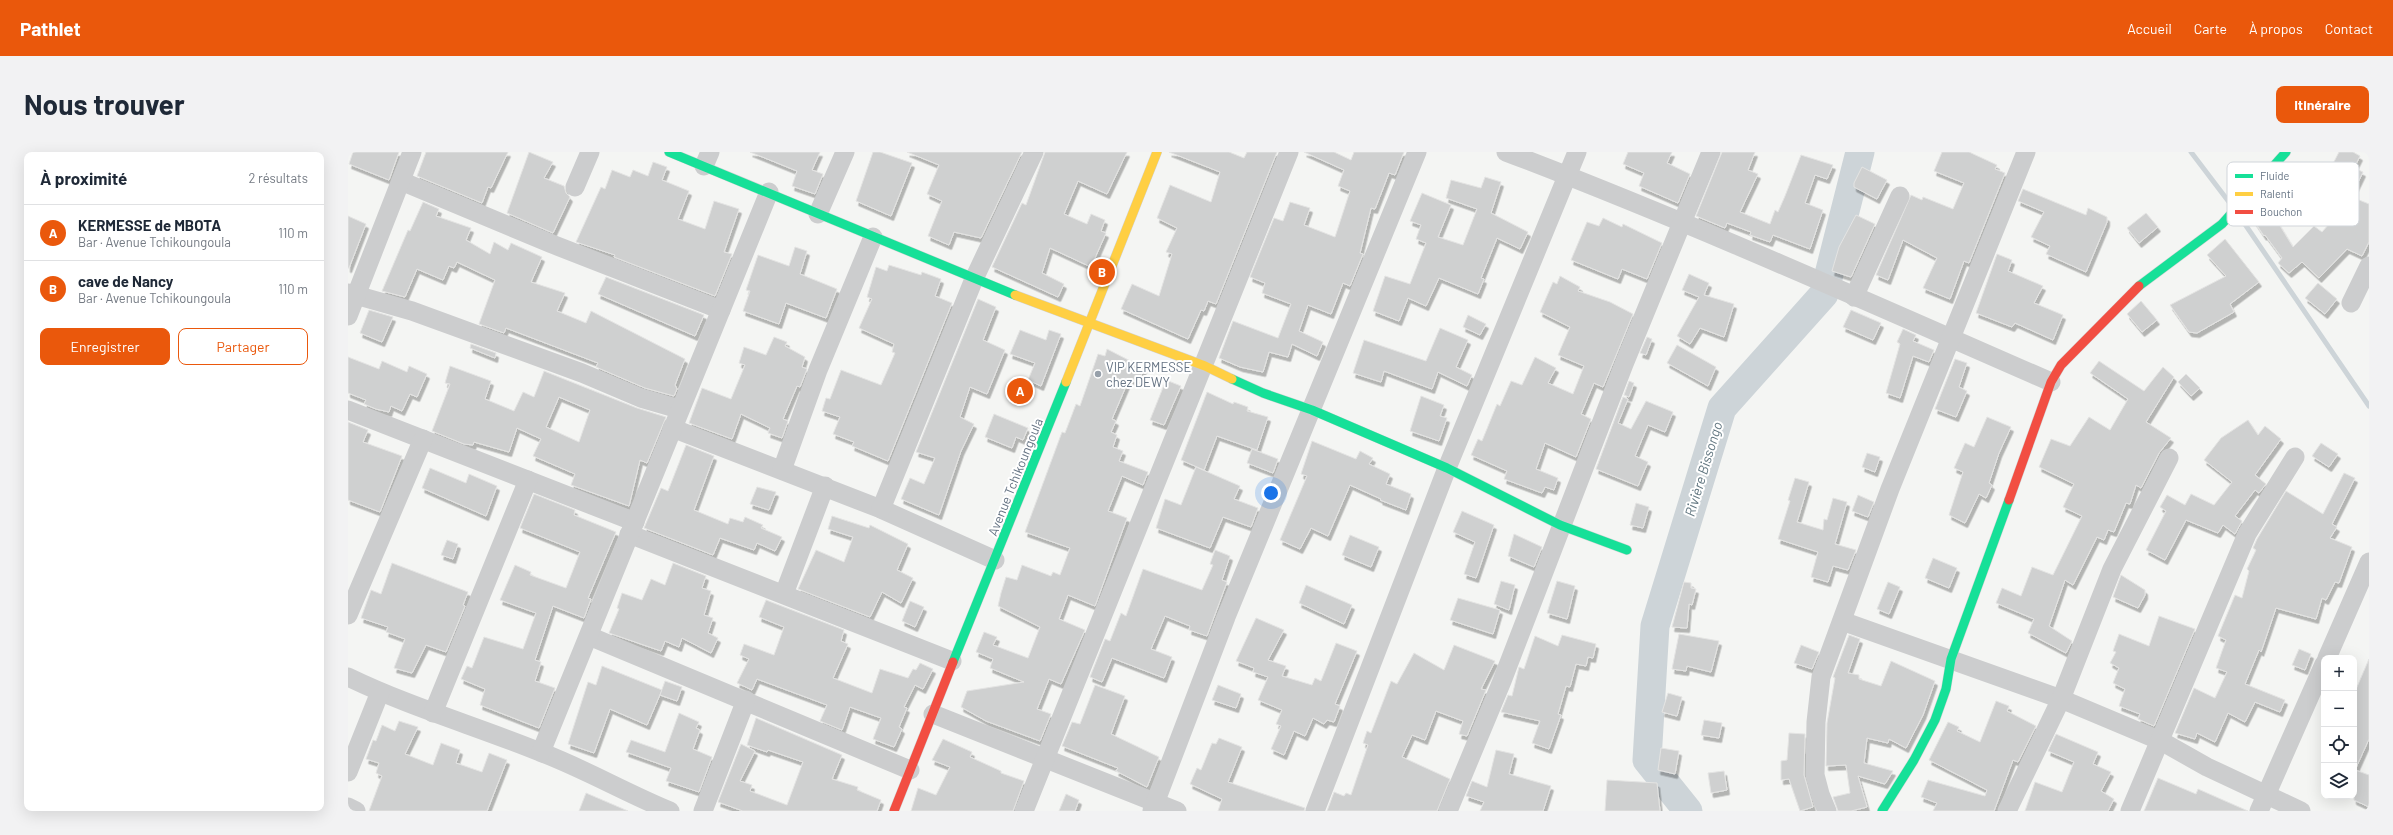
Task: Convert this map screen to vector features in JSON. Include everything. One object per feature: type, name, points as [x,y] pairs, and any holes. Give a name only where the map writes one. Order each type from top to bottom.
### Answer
[{"type":"street","points":[[348,316],[352,294],[412,152]]},
{"type":"street","points":[[575,187],[590,152]]},
{"type":"street","points":[[669,152],[707,159],[769,192],[873,238],[1091,325],[1205,366],[1264,393],[1312,410],[1447,468],[1560,525],[1627,550]]},
{"type":"street","points":[[818,214],[845,152]]},
{"type":"street","points":[[882,509],[974,279],[1034,152]]},
{"type":"street","name":"Avenue Tchikoungoula","points":[[894,811],[933,714],[952,661],[1091,325],[1157,152]]},
{"type":"street","points":[[1024,811],[1205,366],[1289,152]]},
{"type":"street","points":[[1153,806],[1226,617],[1417,152]]},
{"type":"street","points":[[1506,152],[1683,222],[1790,267],[1949,339],[2051,382]]},
{"type":"street","points":[[1315,811],[1447,468],[1577,152]]},
{"type":"street","points":[[1448,811],[1502,681],[1560,525],[1711,152]]},
{"type":"street","points":[[1827,811],[1820,794],[1815,775],[1816,722],[1821,677],[1890,489],[1949,339],[2026,152]]},
{"type":"street","points":[[2278,162],[2286,152]]},
{"type":"street","points":[[401,181],[552,244],[721,310]]},
{"type":"street","points":[[541,752],[632,528],[653,482],[679,409],[769,192]]},
{"type":"street","points":[[1854,297],[1900,196]]},
{"type":"street","points":[[1882,811],[1901,783],[1940,708],[1947,685],[1951,659],[2051,382],[2061,366],[2130,293],[2227,219]]},
{"type":"street","points":[[782,470],[818,370],[873,238]]},
{"type":"street","points":[[2351,303],[2369,266]]},
{"type":"street","points":[[352,294],[412,311],[582,373],[641,398],[679,409]]},
{"type":"street","points":[[348,410],[528,480],[632,528],[784,594],[952,661]]},
{"type":"street","points":[[672,428],[882,509],[995,560]]},
{"type":"street","points":[[348,615],[424,439]]},
{"type":"street","points":[[2130,811],[2161,741],[2247,534],[2295,457]]},
{"type":"street","points":[[2007,811],[2061,699],[2112,569],[2169,458]]},
{"type":"street","points":[[433,713],[528,480]]},
{"type":"street","points":[[784,594],[825,486]]},
{"type":"street","points":[[2328,655],[2369,562]]},
{"type":"street","points":[[1842,621],[2061,699],[2161,741],[2263,803],[2301,811]]},
{"type":"street","points":[[589,636],[746,700],[910,770]]},
{"type":"street","points":[[2263,803],[2321,671]]},
{"type":"street","points":[[348,677],[380,692],[433,713],[541,752],[636,804],[670,811]]},
{"type":"street","points":[[348,772],[380,692]]},
{"type":"street","points":[[703,811],[746,700]]},
{"type":"street","points":[[933,714],[1045,757],[1153,806],[1177,811]]},
{"type":"street","points":[[348,808],[356,811]]},
{"type":"building","points":[[353,152],[399,152],[389,180],[349,164]]},
{"type":"building","points":[[426,152],[508,152],[491,188],[488,187],[482,203],[417,176]]},
{"type":"building","points":[[529,152],[553,162],[544,178],[564,186],[566,193],[570,197],[553,233],[507,213]]},
{"type":"building","points":[[750,152],[820,152],[812,170],[823,174],[815,194],[792,186],[797,171]]},
{"type":"building","points":[[873,152],[880,152],[912,163],[891,216],[856,201]]},
{"type":"building","points":[[907,152],[1022,152],[981,238],[954,232],[949,245],[928,236],[942,201],[927,194],[939,165]]},
{"type":"building","points":[[1045,152],[1127,152],[1107,194],[1078,181],[1064,214],[1087,224],[1091,214],[1105,220],[1101,231],[1106,233],[1091,267],[1050,248],[1042,273],[1064,284],[1058,297],[992,267],[1022,203],[1026,205]]},
{"type":"building","points":[[1169,152],[1229,152],[1244,158],[1247,152],[1277,152],[1216,304],[1208,301],[1204,311],[1201,310],[1188,339],[1121,309],[1132,284],[1159,296],[1172,254],[1166,252],[1177,228],[1157,218],[1170,185],[1211,202],[1220,172]]},
{"type":"building","points":[[1304,152],[1334,152],[1351,160],[1354,152],[1404,152],[1395,175],[1389,173],[1375,209],[1371,208],[1360,253],[1363,254],[1350,286],[1343,283],[1331,314],[1308,305],[1299,331],[1323,342],[1317,356],[1292,344],[1288,357],[1269,352],[1263,372],[1240,367],[1219,358],[1233,321],[1278,338],[1291,304],[1262,293],[1265,283],[1250,277],[1274,218],[1283,221],[1290,202],[1310,208],[1304,225],[1335,237],[1350,191],[1338,186],[1344,170]]},
{"type":"building","points":[[1628,152],[1672,152],[1667,163],[1690,174],[1678,203],[1639,186],[1644,173],[1623,164]]},
{"type":"building","points":[[1722,152],[1755,152],[1748,170],[1758,174],[1740,212],[1770,224],[1775,210],[1778,212],[1801,155],[1833,165],[1827,179],[1815,175],[1805,203],[1823,210],[1810,249],[1773,235],[1770,242],[1750,235],[1751,232],[1727,223],[1725,228],[1696,216]]},
{"type":"building","points":[[1942,152],[1969,152],[1997,165],[1995,169],[2005,173],[1969,263],[1964,261],[1950,299],[1923,288],[1937,258],[1903,240],[1888,280],[1876,275],[1911,195],[1922,200],[1923,197],[1953,209],[1964,183],[1934,171]]},
{"type":"building","points":[[2339,152],[2353,152],[2360,156],[2357,162],[2334,162]]},
{"type":"building","points":[[653,162],[667,167],[662,180],[689,191],[678,219],[705,229],[714,201],[739,209],[724,252],[732,254],[715,296],[614,257],[615,255],[576,242],[601,187],[605,189],[612,170],[630,177],[633,170],[648,176]]},
{"type":"building","points":[[1862,167],[1887,180],[1877,199],[1854,187],[1854,183]]},
{"type":"building","points":[[2359,170],[2363,172],[2359,180]]},
{"type":"building","points":[[1485,177],[1501,182],[1491,213],[1528,232],[1520,249],[1497,238],[1481,278],[1484,279],[1478,294],[1439,278],[1426,306],[1408,298],[1399,321],[1373,311],[1385,276],[1410,284],[1426,243],[1416,239],[1421,225],[1410,221],[1422,193],[1451,205],[1438,237],[1463,245],[1477,209],[1446,198],[1451,180],[1481,188]]},
{"type":"building","points":[[2023,189],[2086,215],[2088,208],[2107,217],[2107,222],[2086,272],[2046,254],[2050,246],[2031,237],[2044,212],[2018,201]]},
{"type":"building","points":[[2359,200],[2369,204],[2369,242],[2362,256],[2347,249],[2319,278],[2302,262],[2289,273],[2278,263],[2282,258],[2257,226],[2280,226],[2293,247],[2314,226],[2322,232],[2327,226],[2359,226]]},
{"type":"building","points":[[423,202],[439,209],[436,216],[471,228],[466,240],[490,254],[494,242],[508,250],[511,243],[542,257],[531,282],[565,293],[557,311],[586,323],[591,311],[685,359],[675,385],[677,389],[674,396],[645,388],[596,367],[598,363],[506,328],[504,333],[479,324],[495,280],[457,262],[454,268],[449,266],[443,280],[417,269],[405,297],[382,291],[408,230],[410,231]]},
{"type":"building","points":[[2146,213],[2158,227],[2139,243],[2127,228]]},
{"type":"building","points":[[1856,215],[1875,224],[1851,277],[1832,271],[1839,247]]},
{"type":"building","points":[[348,216],[366,224],[349,268],[348,268]]},
{"type":"building","points":[[1603,218],[1622,227],[1623,224],[1662,243],[1647,279],[1622,269],[1618,279],[1571,260],[1587,222],[1599,226]]},
{"type":"building","points":[[2225,239],[2259,282],[2230,304],[2234,312],[2197,333],[2189,332],[2170,305],[2226,276],[2207,255]]},
{"type":"building","points":[[795,247],[807,251],[800,274],[837,289],[826,318],[786,303],[779,324],[743,311],[750,291],[746,290],[758,255],[789,266]]},
{"type":"building","points":[[1997,254],[2012,260],[2008,271],[2043,286],[2034,303],[2063,315],[2053,340],[2015,323],[2012,327],[1976,313]]},
{"type":"building","points":[[889,265],[921,275],[922,272],[941,279],[935,296],[952,303],[888,461],[852,446],[854,442],[833,434],[840,417],[822,411],[826,398],[830,399],[841,370],[881,385],[895,353],[892,352],[894,344],[859,328],[872,299],[867,297],[876,267],[887,271]]},
{"type":"building","points":[[1689,274],[1709,283],[1704,295],[1734,304],[1724,337],[1700,328],[1690,344],[1677,336],[1699,297],[1682,290]]},
{"type":"building","points":[[1560,276],[1580,287],[1578,291],[1610,302],[1633,314],[1603,387],[1594,383],[1581,414],[1591,419],[1576,457],[1545,443],[1536,469],[1558,478],[1554,490],[1545,487],[1542,493],[1504,479],[1507,471],[1471,455],[1478,439],[1482,441],[1497,404],[1500,406],[1511,381],[1522,385],[1535,357],[1556,368],[1548,383],[1573,394],[1584,366],[1558,355],[1570,327],[1540,312],[1553,282],[1557,284]]},
{"type":"building","points":[[606,277],[704,315],[695,336],[598,294]]},
{"type":"building","points":[[2318,283],[2337,299],[2325,314],[2305,298]]},
{"type":"building","points":[[978,299],[996,307],[983,340],[1005,350],[987,394],[970,387],[960,417],[974,424],[961,451],[939,515],[901,499],[910,478],[924,484],[935,458],[916,452]]},
{"type":"building","points":[[2141,301],[2157,320],[2142,332],[2127,314]]},
{"type":"building","points":[[369,310],[393,317],[382,342],[360,333]]},
{"type":"building","points":[[1851,310],[1881,323],[1873,340],[1843,327]]},
{"type":"building","points":[[1468,315],[1486,324],[1480,335],[1463,327]]},
{"type":"building","points":[[1440,328],[1468,340],[1456,367],[1472,375],[1467,386],[1438,372],[1432,389],[1384,371],[1381,382],[1353,373],[1364,340],[1426,361]]},
{"type":"building","points":[[1903,329],[1916,335],[1913,341],[1934,350],[1929,362],[1913,356],[1900,398],[1886,393],[1900,344],[1897,342]]},
{"type":"building","points":[[1020,330],[1046,340],[1049,330],[1061,334],[1041,386],[1028,380],[1035,363],[1010,354]]},
{"type":"building","points":[[774,337],[787,342],[785,346],[805,357],[802,367],[807,369],[800,387],[797,386],[783,419],[788,421],[782,438],[768,433],[770,428],[741,414],[732,439],[689,423],[702,388],[731,399],[745,365],[739,363],[744,347],[766,355]]},
{"type":"building","points":[[1647,337],[1652,339],[1646,355],[1640,353]]},
{"type":"building","points":[[471,344],[496,353],[495,358],[470,348]]},
{"type":"building","points":[[1677,345],[1716,367],[1708,386],[1667,363]]},
{"type":"building","points":[[1107,349],[1144,368],[1138,383],[1129,379],[1112,419],[1116,421],[1111,432],[1117,435],[1113,447],[1123,451],[1119,461],[1148,472],[1143,485],[1122,476],[1108,511],[1127,518],[1095,606],[1068,595],[1059,619],[1085,630],[1061,684],[1049,679],[1037,709],[1051,714],[1040,741],[986,721],[961,707],[967,691],[1024,682],[990,668],[993,659],[976,652],[984,632],[997,637],[993,645],[1028,658],[1040,627],[998,606],[1001,593],[1006,577],[1017,580],[1022,565],[1051,576],[1053,572],[1060,575],[1070,548],[1025,532],[1062,432],[1065,433],[1076,404],[1080,406],[1098,354],[1105,356]]},
{"type":"building","points":[[348,357],[379,369],[382,361],[407,372],[409,366],[427,374],[417,397],[410,394],[402,411],[391,406],[389,412],[364,404],[366,400],[348,393]]},
{"type":"building","points":[[1955,359],[1967,363],[1959,387],[1967,391],[1956,417],[1935,409]]},
{"type":"building","points":[[2099,361],[2144,391],[2163,367],[2174,377],[2146,422],[2171,438],[2159,453],[2141,488],[2136,485],[2130,504],[2126,503],[2114,532],[2108,530],[2104,540],[2097,537],[2073,585],[2065,580],[2049,626],[2072,641],[2066,653],[2028,633],[2034,619],[1996,603],[2002,588],[2021,596],[2032,567],[2053,575],[2082,516],[2063,507],[2074,484],[2039,467],[2051,439],[2070,446],[2089,417],[2110,430],[2128,399],[2090,373]]},
{"type":"building","points":[[450,366],[491,381],[485,399],[514,411],[523,392],[534,397],[544,371],[637,408],[666,417],[647,463],[640,460],[629,506],[571,485],[575,474],[533,456],[541,439],[517,428],[509,452],[474,442],[473,445],[464,444],[432,431],[450,384],[445,383]],"holes":[[[559,397],[590,410],[579,442],[546,427]]]},
{"type":"building","points":[[2186,374],[2200,388],[2191,396],[2178,382]]},
{"type":"building","points":[[1166,380],[1181,386],[1164,425],[1150,420]]},
{"type":"building","points":[[1629,381],[1634,383],[1629,397],[1624,395]]},
{"type":"building","points":[[1207,392],[1233,404],[1234,402],[1248,407],[1247,411],[1268,417],[1257,450],[1217,436],[1204,470],[1181,460]]},
{"type":"building","points":[[1421,396],[1444,405],[1440,416],[1447,418],[1439,441],[1410,431]]},
{"type":"building","points":[[1623,397],[1628,399],[1618,423],[1631,429],[1646,401],[1673,412],[1665,432],[1648,425],[1635,456],[1648,462],[1638,486],[1596,469]]},
{"type":"building","points":[[994,414],[1028,428],[1023,440],[1016,437],[1012,448],[985,437]]},
{"type":"building","points":[[1987,417],[2011,427],[1999,453],[1989,483],[1992,485],[1986,498],[1979,494],[1965,523],[1949,515],[1963,472],[1954,468],[1965,443],[1974,447]]},
{"type":"building","points":[[2248,420],[2258,435],[2265,426],[2281,439],[2255,475],[2266,484],[2259,493],[2255,490],[2235,516],[2242,521],[2235,534],[2223,525],[2218,533],[2186,520],[2165,560],[2146,550],[2166,511],[2160,507],[2167,495],[2185,505],[2191,494],[2214,505],[2232,482],[2204,460],[2221,438]]},
{"type":"building","points":[[348,422],[368,430],[363,442],[402,456],[380,512],[348,500]]},
{"type":"building","points":[[1312,441],[1356,459],[1360,451],[1373,458],[1369,464],[1390,474],[1386,484],[1411,494],[1406,510],[1380,500],[1381,499],[1350,485],[1328,536],[1311,528],[1300,549],[1280,540],[1307,476],[1301,474]]},
{"type":"building","points":[[2321,443],[2338,454],[2329,467],[2312,456]]},
{"type":"building","points":[[686,445],[714,456],[694,510],[728,524],[730,518],[743,522],[745,517],[763,525],[761,528],[782,537],[775,551],[757,543],[754,550],[720,538],[713,555],[644,528],[661,488],[668,491]]},
{"type":"building","points":[[1252,449],[1278,459],[1273,473],[1247,463]]},
{"type":"building","points":[[1867,453],[1880,457],[1875,472],[1862,467]]},
{"type":"building","points":[[1196,467],[1240,486],[1234,499],[1258,508],[1251,527],[1223,517],[1210,548],[1156,528],[1165,499],[1181,505]]},
{"type":"building","points":[[430,468],[466,483],[469,474],[497,486],[486,516],[422,488]]},
{"type":"building","points":[[2344,473],[2355,478],[2332,524],[2337,527],[2330,538],[2352,547],[2339,583],[2335,582],[2326,600],[2322,598],[2316,619],[2276,608],[2261,652],[2259,650],[2245,684],[2285,700],[2280,712],[2255,702],[2245,722],[2228,713],[2215,742],[2197,733],[2195,739],[2175,733],[2194,688],[2215,698],[2227,672],[2216,668],[2226,640],[2218,636],[2235,595],[2242,598],[2249,571],[2247,569],[2256,550],[2253,548],[2257,539],[2286,491],[2323,514]]},
{"type":"building","points":[[1795,478],[1809,482],[1797,522],[1823,530],[1824,519],[1827,520],[1833,498],[1847,502],[1835,544],[1856,550],[1848,570],[1833,566],[1828,582],[1811,577],[1818,552],[1778,539],[1790,501],[1788,500]]},
{"type":"building","points":[[757,487],[776,492],[769,510],[750,504]]},
{"type":"building","points":[[534,494],[575,510],[574,515],[616,532],[588,598],[591,599],[584,618],[553,606],[535,660],[541,662],[535,681],[555,688],[539,728],[480,705],[485,689],[461,679],[467,666],[472,668],[484,637],[523,649],[536,613],[500,600],[515,565],[531,572],[530,575],[566,588],[580,552],[520,528]]},
{"type":"building","points":[[1858,495],[1874,502],[1868,517],[1852,511]]},
{"type":"building","points":[[1636,503],[1649,507],[1643,528],[1630,525]]},
{"type":"building","points":[[1462,511],[1494,525],[1476,578],[1464,574],[1475,542],[1453,532]]},
{"type":"building","points":[[832,516],[869,528],[870,525],[908,544],[897,570],[913,578],[901,603],[882,592],[870,617],[798,589],[816,550],[844,562],[853,537],[828,529]]},
{"type":"building","points":[[1514,534],[1542,547],[1534,567],[1508,556]]},
{"type":"building","points":[[1350,535],[1379,547],[1371,567],[1342,555]]},
{"type":"building","points":[[447,540],[458,544],[453,559],[441,555]]},
{"type":"building","points":[[1215,550],[1230,556],[1222,580],[1227,582],[1207,636],[1189,630],[1190,626],[1165,616],[1151,649],[1172,657],[1164,678],[1112,658],[1102,682],[1090,677],[1105,639],[1110,641],[1121,613],[1126,616],[1143,569],[1202,590],[1213,565],[1210,564]]},
{"type":"building","points":[[1933,558],[1957,568],[1949,588],[1925,578]]},
{"type":"building","points":[[392,563],[468,592],[463,605],[465,606],[446,652],[426,645],[412,673],[394,668],[405,639],[386,632],[388,627],[361,618],[371,590],[381,594]]},
{"type":"building","points":[[673,563],[706,576],[702,588],[711,591],[704,615],[713,618],[708,633],[718,638],[711,653],[682,638],[679,647],[665,641],[661,651],[609,633],[619,609],[617,608],[622,593],[642,600],[651,579],[665,585]]},
{"type":"building","points":[[2121,575],[2145,590],[2145,595],[2138,608],[2113,597]]},
{"type":"building","points":[[1501,581],[1515,585],[1509,610],[1494,604]]},
{"type":"building","points":[[1557,581],[1575,586],[1567,619],[1547,613]]},
{"type":"building","points":[[1684,582],[1691,583],[1691,588],[1696,589],[1692,605],[1689,604],[1687,628],[1672,627]]},
{"type":"building","points":[[1888,582],[1900,587],[1889,614],[1877,609]]},
{"type":"building","points":[[1306,585],[1352,605],[1344,624],[1299,603]]},
{"type":"building","points":[[1458,598],[1500,610],[1493,634],[1450,620]]},
{"type":"building","points":[[766,600],[844,630],[841,641],[848,644],[833,678],[872,693],[880,669],[908,678],[913,669],[916,670],[920,663],[933,669],[923,689],[915,685],[904,707],[907,708],[899,727],[902,729],[894,747],[873,739],[881,718],[850,707],[842,730],[820,721],[827,705],[757,679],[752,690],[737,683],[749,659],[740,655],[744,644],[774,655],[784,627],[759,617]]},
{"type":"building","points":[[910,601],[924,607],[915,627],[902,621]]},
{"type":"building","points":[[2159,616],[2195,629],[2154,726],[2138,719],[2140,714],[2119,706],[2125,689],[2113,683],[2119,668],[2110,663],[2116,652],[2113,651],[2119,634],[2149,646]]},
{"type":"building","points":[[1256,618],[1284,630],[1268,660],[1286,666],[1282,676],[1312,685],[1315,678],[1321,681],[1336,643],[1357,651],[1335,704],[1340,706],[1334,722],[1327,720],[1324,724],[1313,718],[1305,736],[1294,731],[1284,755],[1271,749],[1281,726],[1276,724],[1282,710],[1258,700],[1268,677],[1253,672],[1254,668],[1236,661]]},
{"type":"building","points":[[1679,634],[1719,641],[1711,672],[1687,666],[1686,671],[1672,669]]},
{"type":"building","points":[[1562,635],[1596,644],[1593,658],[1588,657],[1586,666],[1576,664],[1570,687],[1566,686],[1558,714],[1561,715],[1549,749],[1532,743],[1540,721],[1501,712],[1508,695],[1512,696],[1519,667],[1524,669],[1535,636],[1558,646]]},
{"type":"building","points":[[1849,635],[1860,639],[1848,673],[1859,675],[1859,679],[1881,686],[1891,661],[1935,681],[1923,715],[1906,748],[1889,739],[1888,743],[1867,738],[1864,763],[1893,771],[1885,784],[1858,776],[1867,807],[1851,811],[1838,811],[1833,797],[1850,793],[1846,765],[1826,766],[1827,723],[1835,678],[1833,677]]},
{"type":"building","points":[[1454,645],[1495,661],[1481,689],[1486,690],[1467,736],[1459,734],[1463,721],[1436,711],[1425,740],[1412,735],[1402,757],[1450,779],[1437,811],[1327,811],[1334,792],[1344,796],[1346,793],[1351,795],[1368,745],[1363,743],[1367,731],[1371,733],[1391,681],[1397,684],[1414,653],[1444,670]]},
{"type":"building","points":[[1801,645],[1819,652],[1812,669],[1794,663]]},
{"type":"building","points":[[2299,649],[2311,654],[2305,670],[2292,665]]},
{"type":"building","points":[[2369,659],[2369,739],[2357,766],[2357,691],[2357,687]]},
{"type":"building","points":[[602,666],[662,690],[647,725],[610,709],[594,753],[568,744],[588,682],[596,685]]},
{"type":"building","points":[[665,681],[682,687],[677,701],[660,695]]},
{"type":"building","points":[[1095,685],[1125,696],[1111,734],[1159,757],[1147,787],[1116,771],[1118,768],[1062,746],[1072,722],[1080,724]]},
{"type":"building","points":[[1218,685],[1241,694],[1236,708],[1212,700]]},
{"type":"building","points":[[1668,693],[1682,697],[1677,716],[1662,712]]},
{"type":"building","points":[[1996,701],[2009,706],[2007,711],[2036,726],[2018,762],[2013,760],[1994,811],[1933,811],[1937,803],[1921,797],[1928,780],[1985,796],[1987,790],[1929,760],[1948,722],[1959,727],[1957,731],[1980,742]]},
{"type":"building","points":[[679,713],[699,722],[696,728],[700,730],[693,749],[712,757],[699,792],[666,781],[671,768],[626,752],[631,740],[665,752]]},
{"type":"building","points":[[756,718],[842,755],[832,779],[858,787],[857,790],[881,800],[877,811],[743,811],[718,802],[741,744],[755,751],[740,781],[752,785],[750,791],[787,805],[803,762],[768,750],[767,752],[747,745]]},
{"type":"building","points":[[1704,720],[1722,723],[1719,738],[1701,735]]},
{"type":"building","points":[[399,721],[418,727],[405,754],[433,765],[441,743],[460,750],[456,763],[482,772],[489,753],[507,760],[487,811],[369,811],[382,776],[376,773],[379,763],[366,759],[373,740],[376,741],[382,725],[395,731]]},
{"type":"building","points":[[1789,733],[1805,734],[1804,775],[1813,807],[1800,811],[1789,779],[1781,780],[1781,761],[1787,760]]},
{"type":"building","points":[[2056,734],[2098,752],[2093,764],[2111,772],[2101,791],[2114,799],[2108,811],[2025,811],[2035,782],[2062,792],[2074,762],[2048,751]]},
{"type":"building","points":[[1219,738],[1242,747],[1228,782],[1305,808],[1304,811],[1218,811],[1222,799],[1190,784],[1197,768],[1201,770],[1212,743],[1216,744]]},
{"type":"building","points":[[943,739],[972,752],[970,757],[1001,771],[1001,773],[1024,781],[1013,811],[911,811],[918,788],[936,795],[950,767],[932,760]]},
{"type":"building","points":[[1661,748],[1679,751],[1675,774],[1658,770]]},
{"type":"building","points":[[1496,750],[1514,754],[1509,774],[1551,786],[1543,811],[1480,811],[1484,802],[1466,796],[1472,781],[1487,787]]},
{"type":"building","points":[[1724,771],[1727,790],[1711,793],[1708,773]]},
{"type":"building","points":[[2357,771],[2369,775],[2369,807],[2354,800],[2357,799]]},
{"type":"building","points":[[2158,778],[2196,794],[2198,789],[2248,811],[2144,811]]},
{"type":"building","points":[[1607,780],[1657,783],[1660,811],[1605,811]]},
{"type":"building","points":[[586,793],[628,811],[579,811]]},
{"type":"building","points":[[1066,794],[1079,800],[1075,811],[1059,811]]},
{"type":"waterway","name":"Rivière Bissongo","points":[[1688,811],[1647,760],[1655,626],[1722,408],[1824,294],[1860,152]]},
{"type":"waterway","points":[[2191,152],[2227,199]]},
{"type":"waterway","points":[[2246,226],[2369,406]]},
{"type":"traffic: fast","points":[[669,152],[1015,295]]},
{"type":"traffic: fast","points":[[2277,162],[2286,152]]},
{"type":"traffic: fast","points":[[2139,286],[2222,224],[2227,218]]},
{"type":"traffic: fast","points":[[1232,379],[1263,393],[1312,410],[1447,468],[1560,525],[1627,550]]},
{"type":"traffic: fast","points":[[953,662],[1066,382]]},
{"type":"traffic: fast","points":[[1882,811],[1914,760],[1935,720],[1946,689],[1951,659],[2009,500]]},
{"type":"traffic: slow","points":[[1066,382],[1157,152]]},
{"type":"traffic: slow","points":[[1015,295],[1205,366],[1232,379]]},
{"type":"traffic: jam","points":[[2009,500],[2051,382],[2061,365],[2139,286]]},
{"type":"traffic: jam","points":[[894,811],[953,662]]},
{"type":"place","name":"cave de Nancy","points":[[1102,272]]},
{"type":"place","name":"VIP KERMESSE chez DEWY","points":[[1098,374]]},
{"type":"place","name":"KERMESSE de MBOTA","points":[[1020,391]]}]
